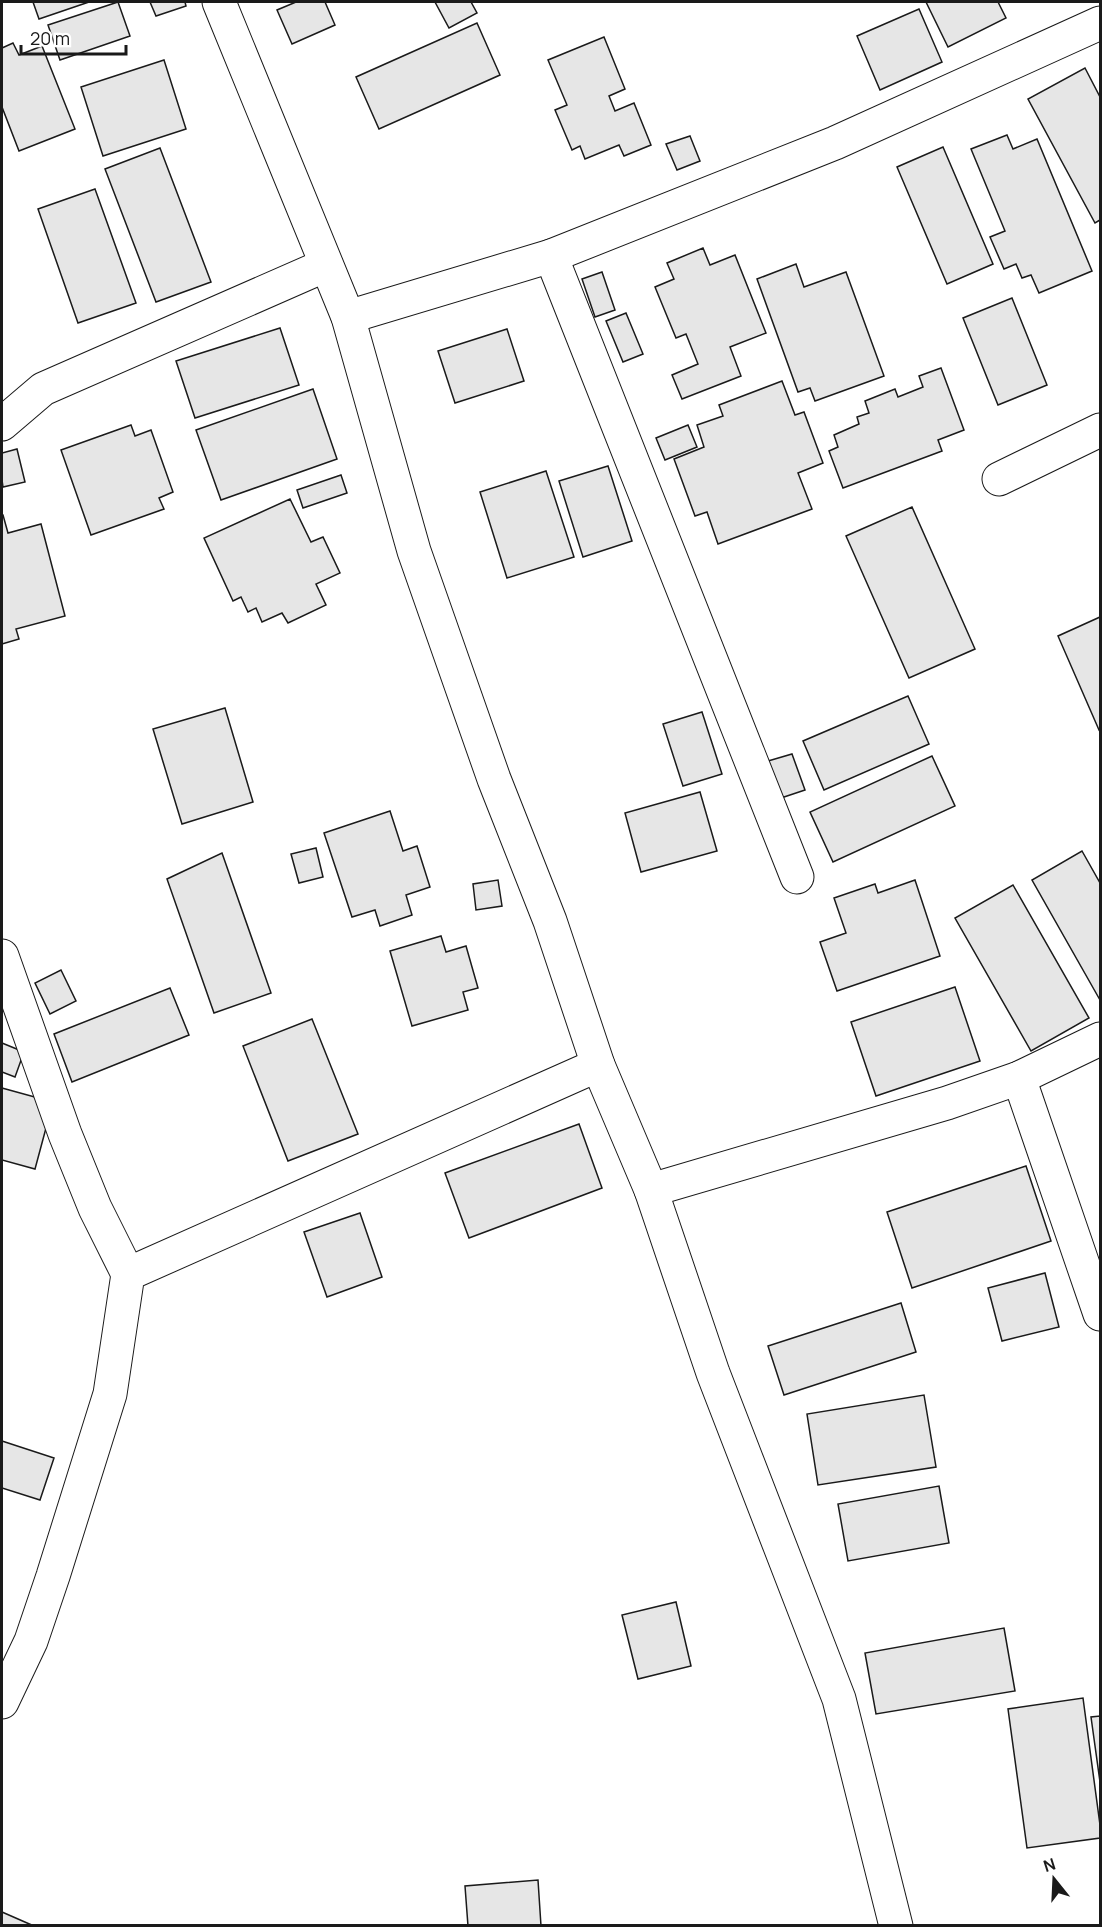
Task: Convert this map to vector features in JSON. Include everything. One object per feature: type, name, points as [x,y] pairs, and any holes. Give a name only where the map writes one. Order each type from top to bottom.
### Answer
[{"type":"street","points":[[219,2],[348,317],[414,551],[494,779],[550,921],[598,1065],[651,1190],[712,1373],[839,1698],[896,1926]]},
{"type":"street","points":[[348,317],[551,256],[836,143],[1101,23]]},
{"type":"street","points":[[551,256],[797,877]]},
{"type":"street","points":[[2,424],[43,389],[326,266]]},
{"type":"street","points":[[999,479],[1101,430]]},
{"type":"street","points":[[2,956],[65,1134],[95,1208],[128,1274],[110,1394],[31,1641],[2,1702]]},
{"type":"street","points":[[651,1190],[947,1103],[1019,1078],[1101,1039]]},
{"type":"street","points":[[128,1274],[598,1065]]},
{"type":"street","points":[[1019,1078],[1101,1314]]},
{"type":"building","points":[[33,2],[89,2],[39,19]]},
{"type":"building","points":[[118,2],[130,36],[60,60],[48,25]]},
{"type":"building","points":[[150,2],[185,2],[186,6],[156,16]]},
{"type":"building","points":[[296,2],[325,2],[335,25],[292,44],[277,10]]},
{"type":"building","points":[[435,2],[471,2],[477,13],[449,28]]},
{"type":"building","points":[[926,2],[998,2],[1006,18],[948,47]]},
{"type":"building","points":[[919,9],[942,62],[880,90],[857,36]]},
{"type":"building","points":[[477,23],[500,75],[379,129],[356,77]]},
{"type":"building","points":[[604,37],[625,89],[609,96],[615,111],[634,103],[651,145],[624,156],[619,145],[585,159],[580,146],[572,150],[555,110],[567,105],[548,60]]},
{"type":"building","points":[[13,43],[19,55],[42,46],[75,129],[19,151],[2,107],[2,48]]},
{"type":"building","points":[[164,60],[186,129],[103,156],[81,87]]},
{"type":"building","points":[[1085,68],[1100,97],[1100,220],[1095,223],[1028,99]]},
{"type":"building","points":[[1007,135],[1013,149],[1037,139],[1092,271],[1039,293],[1031,275],[1022,278],[1016,264],[1004,269],[990,237],[1005,231],[971,149]]},
{"type":"building","points":[[690,136],[700,161],[677,170],[666,144]]},
{"type":"building","points":[[943,147],[993,264],[947,284],[897,167]]},
{"type":"building","points":[[160,148],[211,282],[156,302],[105,169]]},
{"type":"building","points":[[95,189],[136,303],[78,323],[38,209]]},
{"type":"building","points":[[703,248],[710,265],[735,255],[766,333],[730,347],[741,376],[682,399],[672,375],[698,364],[686,334],[676,338],[655,287],[674,279],[667,263]]},
{"type":"building","points":[[796,264],[804,287],[846,272],[884,376],[815,401],[810,388],[798,392],[757,279]]},
{"type":"building","points":[[602,272],[615,310],[595,317],[582,279]]},
{"type":"building","points":[[1012,298],[1047,385],[998,405],[963,318]]},
{"type":"building","points":[[626,313],[643,354],[623,362],[606,321]]},
{"type":"building","points":[[280,328],[299,385],[195,418],[176,361]]},
{"type":"building","points":[[507,329],[524,381],[455,403],[438,351]]},
{"type":"building","points":[[941,368],[964,430],[938,440],[942,451],[843,488],[829,451],[838,447],[834,435],[859,424],[857,417],[869,413],[865,401],[895,389],[898,397],[923,387],[919,376]]},
{"type":"building","points":[[782,381],[795,415],[804,412],[823,463],[798,473],[812,509],[718,544],[707,512],[695,516],[674,459],[704,447],[697,425],[723,416],[719,405]]},
{"type":"building","points":[[313,389],[337,459],[221,500],[196,430]]},
{"type":"building","points":[[131,425],[135,436],[151,430],[173,492],[159,498],[164,509],[91,535],[61,450]]},
{"type":"building","points":[[688,425],[697,447],[665,460],[656,438]]},
{"type":"building","points":[[17,449],[25,482],[3,487],[2,453]]},
{"type":"building","points":[[608,466],[632,541],[583,557],[559,481]]},
{"type":"building","points":[[546,471],[574,557],[507,578],[480,492]]},
{"type":"building","points":[[341,475],[347,493],[303,508],[297,490]]},
{"type":"building","points":[[290,499],[311,542],[323,537],[340,573],[316,584],[326,605],[288,623],[282,613],[262,622],[256,608],[248,612],[241,597],[233,601],[204,538]]},
{"type":"building","points":[[912,507],[975,649],[909,678],[846,536]]},
{"type":"building","points":[[2,515],[8,533],[41,524],[65,616],[16,629],[19,639],[2,644]]},
{"type":"building","points":[[1100,617],[1100,729],[1099,730],[1058,636]]},
{"type":"building","points":[[908,696],[929,744],[824,790],[803,741]]},
{"type":"building","points":[[225,708],[253,802],[182,824],[153,729]]},
{"type":"building","points":[[702,712],[722,774],[683,786],[663,724]]},
{"type":"building","points":[[792,754],[805,790],[781,798],[768,761]]},
{"type":"building","points":[[932,756],[955,806],[833,862],[810,812]]},
{"type":"building","points":[[700,792],[717,851],[641,872],[625,813]]},
{"type":"building","points":[[390,811],[403,851],[417,846],[430,887],[406,895],[412,915],[380,926],[375,910],[352,917],[324,833]]},
{"type":"building","points":[[316,848],[323,877],[299,883],[291,854]]},
{"type":"building","points":[[1082,851],[1100,883],[1100,1000],[1032,880]]},
{"type":"building","points":[[222,853],[271,993],[214,1013],[167,879]]},
{"type":"building","points":[[498,880],[502,906],[476,910],[473,884]]},
{"type":"building","points":[[915,880],[940,956],[837,991],[820,942],[846,933],[834,898],[875,884],[878,893]]},
{"type":"building","points":[[1013,885],[1089,1018],[1031,1051],[955,918]]},
{"type":"building","points":[[441,936],[446,952],[466,946],[478,988],[463,992],[468,1010],[412,1026],[390,951]]},
{"type":"building","points":[[61,970],[76,1001],[50,1014],[35,983]]},
{"type":"building","points":[[955,987],[980,1061],[876,1096],[851,1022]]},
{"type":"building","points":[[170,988],[189,1035],[72,1082],[54,1034]]},
{"type":"building","points":[[312,1019],[358,1134],[288,1161],[243,1046]]},
{"type":"building","points":[[2,1043],[24,1052],[15,1077],[2,1072]]},
{"type":"building","points":[[2,1088],[53,1102],[35,1169],[2,1160]]},
{"type":"building","points":[[579,1124],[602,1188],[469,1238],[445,1173]]},
{"type":"building","points":[[1026,1166],[1051,1241],[912,1288],[887,1212]]},
{"type":"building","points":[[360,1213],[382,1277],[327,1297],[304,1232]]},
{"type":"building","points":[[1045,1273],[1059,1327],[1002,1341],[988,1288]]},
{"type":"building","points":[[901,1303],[916,1352],[784,1395],[768,1346]]},
{"type":"building","points":[[924,1395],[936,1467],[818,1485],[807,1414]]},
{"type":"building","points":[[2,1441],[54,1458],[40,1500],[2,1488]]},
{"type":"building","points":[[939,1486],[949,1543],[848,1561],[838,1504]]},
{"type":"building","points":[[676,1602],[691,1666],[638,1679],[622,1615]]},
{"type":"building","points":[[1004,1628],[1015,1691],[876,1714],[865,1653]]},
{"type":"building","points":[[1083,1698],[1100,1838],[1027,1848],[1008,1709]]},
{"type":"building","points":[[1100,1716],[1100,1782],[1091,1717]]},
{"type":"building","points":[[538,1880],[541,1926],[468,1926],[465,1886]]},
{"type":"building","points":[[2,1912],[34,1926],[2,1926]]}]
